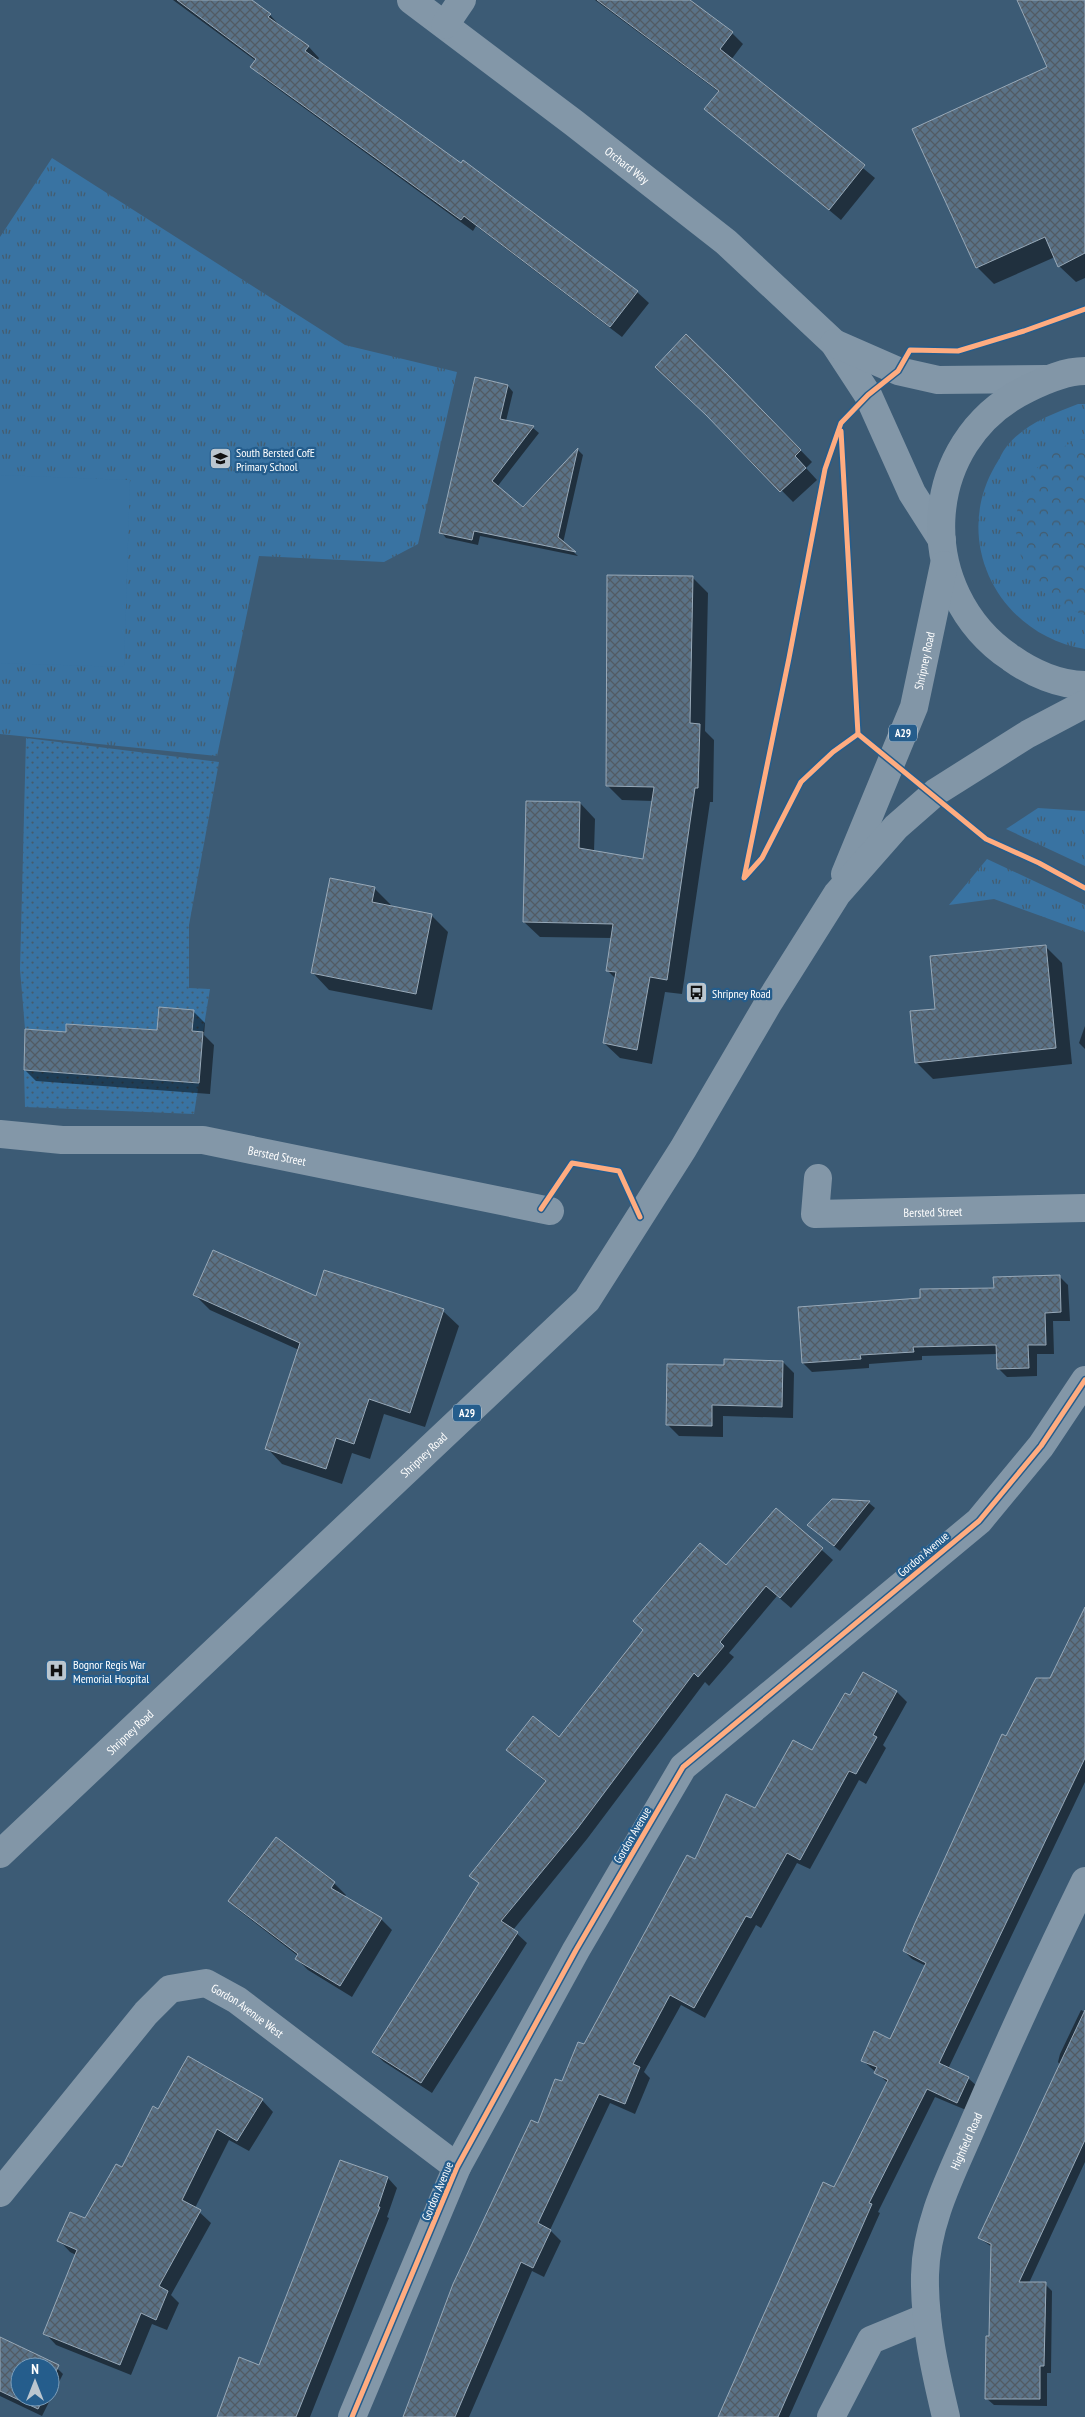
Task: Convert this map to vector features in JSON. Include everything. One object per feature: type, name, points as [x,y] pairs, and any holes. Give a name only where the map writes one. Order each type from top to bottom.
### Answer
[{"type":"main road","name":"Shripney Road","points":[[1084,370],[1048,379],[1012,396],[982,422],[959,454],[945,490],[940,528],[943,552],[962,608],[991,645],[1030,671],[1075,685],[1085,685]]},
{"type":"main road","name":"Shripney Road","points":[[837,894],[914,707],[943,552]]},
{"type":"main road","name":"Shripney Road","points":[[0,1854],[587,1300],[683,1149],[769,1002],[837,894],[896,827],[936,792],[1028,734],[1085,704]]},
{"type":"street","name":"Orchard Way","points":[[411,0],[574,123],[726,242],[834,344]]},
{"type":"street","points":[[445,25],[462,0]]},
{"type":"street","points":[[834,344],[898,371],[938,380],[1048,379]]},
{"type":"street","points":[[834,344],[868,395],[912,493],[943,552]]},
{"type":"street","name":"Bersted Street","points":[[0,1134],[62,1140],[203,1140],[550,1211]]},
{"type":"street","name":"Bersted Street","points":[[818,1178],[815,1214],[1085,1208]]},
{"type":"street","name":"Gordon Avenue","points":[[352,2417],[457,2167],[576,1950],[683,1767],[979,1521],[1041,1446],[1085,1380]]},
{"type":"street","name":"Highfield Road","points":[[946,2417],[938,2386],[927,2317],[924,2275],[929,2235],[942,2198],[1013,2029],[1085,1881]]},
{"type":"street","name":"Gordon Avenue West","points":[[0,2193],[146,2013],[170,1989],[206,1983],[237,2000],[457,2167]]},
{"type":"street","points":[[832,2417],[871,2340],[927,2317]]},
{"type":"green space","name":"South Bersted CofE Primary School","points":[[52,158],[345,345],[457,372],[418,544],[384,562],[259,556],[217,756],[0,734],[0,237]]},
{"type":"green space","points":[[1078,404],[1085,404],[1085,439],[1080,440],[1058,604],[1085,615],[1085,649],[1055,640],[1028,625],[1007,605],[991,581],[981,554],[978,525],[983,495],[995,466],[1007,446],[1014,438],[1031,426]]},
{"type":"green space","points":[[1085,439],[1085,615],[1057,603],[1041,589],[1029,573],[1021,555],[1016,536],[1016,517],[1020,498],[1029,479],[1042,463],[1067,445]]},
{"type":"green space","points":[[0,475],[130,480],[124,667],[0,663]]},
{"type":"green space","points":[[26,738],[219,762],[189,925],[189,988],[210,989],[203,1032],[192,1031],[193,1010],[159,1007],[157,1030],[134,1028],[130,1077],[199,1083],[194,1114],[25,1107],[24,1070],[89,1074],[90,1026],[66,1024],[66,1032],[25,1029],[20,969]]},
{"type":"green space","points":[[1038,808],[1085,811],[1085,866],[1006,829]]},
{"type":"green space","points":[[987,859],[1085,905],[1085,932],[994,899],[949,905]]},
{"type":"building","points":[[177,0],[252,0],[271,14],[268,17],[309,46],[305,51],[461,163],[463,160],[638,291],[610,327],[464,216],[461,220],[250,67],[256,59]]},
{"type":"building","points":[[597,0],[690,0],[733,32],[720,49],[865,165],[829,210],[704,109],[719,91]]},
{"type":"building","points":[[1017,0],[1085,0],[1085,253],[1058,267],[1045,237],[976,268],[912,129],[1047,67]]},
{"type":"building","points":[[686,334],[801,450],[795,456],[806,468],[780,492],[706,415],[655,367]]},
{"type":"building","points":[[475,377],[508,385],[500,419],[534,426],[492,481],[523,507],[578,448],[558,537],[576,552],[474,531],[472,540],[439,533]]},
{"type":"building","points":[[607,575],[693,576],[690,723],[700,724],[698,788],[695,788],[667,980],[650,977],[637,1050],[603,1043],[616,972],[606,971],[613,924],[523,922],[526,801],[580,802],[579,848],[643,859],[654,787],[606,786]]},
{"type":"building","points":[[330,878],[375,887],[372,902],[432,914],[416,994],[311,973]]},
{"type":"building","points":[[1046,945],[1056,1048],[915,1063],[910,1011],[935,1009],[930,956]]},
{"type":"building","points":[[159,1007],[194,1010],[192,1031],[203,1032],[199,1083],[24,1070],[25,1029],[66,1032],[66,1024],[157,1030]]},
{"type":"building","points":[[213,1250],[316,1296],[324,1270],[444,1309],[410,1413],[369,1399],[354,1444],[336,1438],[326,1469],[265,1449],[300,1343],[193,1295]]},
{"type":"building","points":[[1060,1275],[1061,1312],[1045,1313],[1046,1345],[1028,1345],[1029,1368],[997,1369],[996,1345],[913,1347],[914,1352],[860,1355],[861,1359],[802,1363],[798,1307],[920,1298],[920,1289],[994,1288],[993,1277]]},
{"type":"building","points":[[724,1359],[783,1361],[782,1407],[712,1405],[712,1426],[666,1425],[667,1364],[724,1365]]},
{"type":"building","points":[[832,1499],[870,1501],[834,1546],[807,1525]]},
{"type":"building","points":[[776,1508],[823,1548],[780,1598],[766,1586],[720,1642],[724,1646],[698,1677],[694,1673],[577,1829],[501,1921],[518,1932],[421,2083],[372,2052],[479,1883],[469,1876],[546,1781],[506,1750],[533,1716],[559,1737],[643,1630],[633,1621],[700,1543],[726,1565]]},
{"type":"building","points":[[1085,1607],[1085,1758],[939,2063],[969,2077],[957,2103],[927,2089],[869,2203],[872,2204],[778,2417],[718,2417],[823,2182],[834,2187],[888,2080],[874,2073],[877,2067],[861,2061],[874,2031],[890,2039],[926,1963],[903,1951],[915,1923],[1002,1734],[1006,1736],[1036,1678],[1050,1678]]},
{"type":"building","points":[[863,1672],[897,1691],[873,1735],[877,1737],[856,1774],[849,1771],[800,1860],[787,1853],[751,1918],[746,1916],[694,2008],[670,1995],[633,2064],[640,2067],[625,2104],[599,2094],[538,2223],[551,2230],[533,2268],[521,2262],[455,2417],[403,2417],[453,2284],[531,2120],[538,2123],[555,2079],[562,2081],[578,2042],[584,2044],[687,1855],[695,1859],[726,1794],[755,1808],[793,1740],[812,1750],[845,1693],[850,1695]]},
{"type":"building","points":[[276,1837],[335,1882],[331,1888],[382,1918],[340,1986],[295,1959],[298,1954],[228,1901]]},
{"type":"building","points":[[1085,2010],[1085,2140],[1019,2282],[1046,2282],[1044,2366],[1040,2366],[1040,2399],[985,2399],[986,2336],[989,2336],[991,2244],[978,2238]]},
{"type":"building","points":[[188,2056],[263,2099],[237,2141],[217,2129],[182,2200],[201,2210],[159,2286],[168,2291],[156,2320],[141,2313],[120,2365],[43,2334],[77,2250],[57,2241],[70,2212],[85,2218],[116,2164],[122,2167],[153,2106],[158,2109]]},
{"type":"building","points":[[340,2160],[388,2177],[378,2207],[380,2207],[296,2417],[217,2417],[239,2357],[259,2365]]},
{"type":"building","points":[[0,2337],[42,2357],[10,2357],[10,2396],[0,2391]]},
{"type":"cycle path","points":[[744,878],[825,469],[841,423],[868,395],[898,371],[910,350],[958,351],[1024,331],[1085,309]]},
{"type":"cycle path","points":[[841,431],[858,734],[986,839],[1039,863],[1085,888]]},
{"type":"cycle path","points":[[745,877],[762,858],[801,782],[833,752],[858,734]]},
{"type":"cycle path","points":[[541,1209],[572,1163],[619,1171],[640,1217]]},
{"type":"cycle path","points":[[352,2417],[457,2167],[576,1950],[683,1767],[979,1521],[1041,1446],[1085,1380]]},
{"type":"place","name":"South Bersted CofE Primary School","points":[[220,459]]},
{"type":"place","name":"Shripney Road","points":[[696,993]]},
{"type":"place","name":"Bognor Regis War Memorial Hospital","points":[[57,1671]]}]
